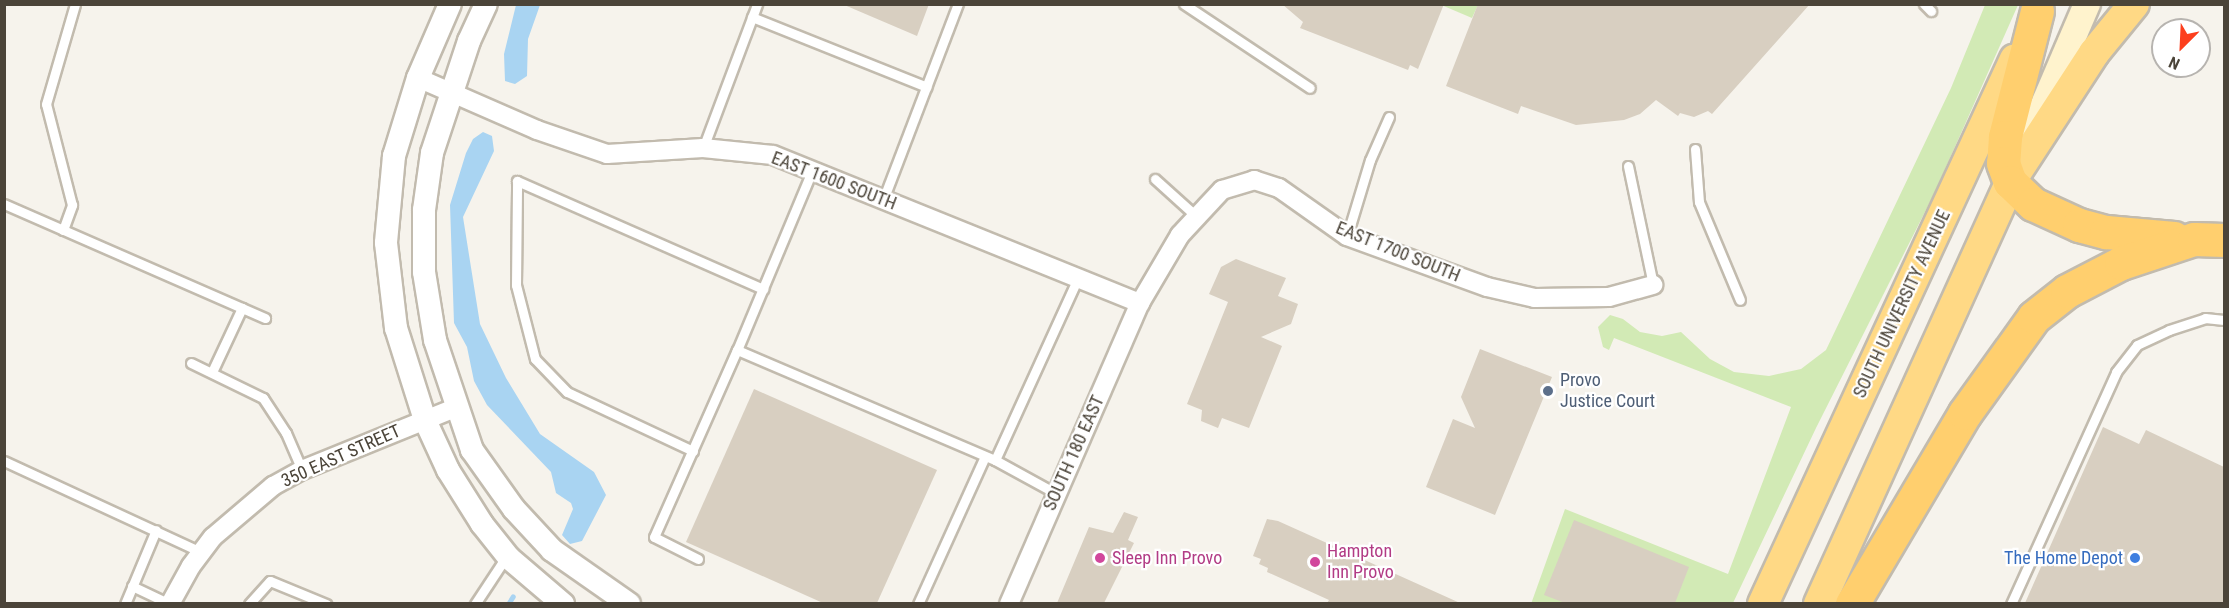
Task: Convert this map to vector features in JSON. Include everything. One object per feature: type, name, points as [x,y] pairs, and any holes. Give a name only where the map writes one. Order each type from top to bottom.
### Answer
[{"type":"highway","points":[[1820,603],[2010,182],[2094,53],[2134,4]]},
{"type":"highway","points":[[2038,8],[2005,137],[2003,163],[2010,182],[2033,204],[2079,225],[2124,235],[2209,240]]},
{"type":"highway","name":"SOUTH UNIVERSITY AVENUE","points":[[1763,603],[2038,8]]},
{"type":"highway","points":[[1852,603],[1965,413],[2034,317],[2067,291],[2121,263],[2209,240]]},
{"type":"main road","points":[[2010,182],[2087,4]]},
{"type":"street","points":[[450,4],[418,78],[394,156],[386,243],[396,328],[425,420],[448,470],[507,555],[563,603]]},
{"type":"street","points":[[486,4],[432,153],[424,220],[424,272],[433,329],[455,408],[472,450],[514,509],[552,550],[629,603]]},
{"type":"street","name":"EAST 1600 SOUTH","points":[[418,78],[537,130],[607,154],[703,148],[773,155],[1140,303]]},
{"type":"street","name":"EAST 1700 SOUTH","points":[[1140,303],[1196,216],[1222,190],[1254,180],[1279,188],[1347,236],[1487,287],[1535,297],[1609,297],[1653,285]]},
{"type":"street","name":"SOUTH 180 EAST","points":[[1009,603],[1140,303]]},
{"type":"street","name":"350 EAST STREET","points":[[170,603],[201,552],[240,511],[302,470],[455,408]]},
{"type":"lane","points":[[63,230],[72,205],[46,104],[75,4]]},
{"type":"lane","points":[[703,148],[757,4]]},
{"type":"lane","points":[[884,200],[958,4]]},
{"type":"lane","points":[[1184,4],[1310,88]]},
{"type":"lane","points":[[752,17],[927,87]]},
{"type":"lane","points":[[1347,236],[1370,160],[1389,117]]},
{"type":"lane","points":[[1695,149],[1700,202],[1740,300]]},
{"type":"lane","points":[[1628,166],[1653,285]]},
{"type":"lane","points":[[698,559],[654,537],[737,350],[812,171]]},
{"type":"lane","points":[[1155,179],[1196,216]]},
{"type":"lane","points":[[693,451],[567,392],[535,359],[516,285],[517,181],[762,289]]},
{"type":"lane","points":[[4,204],[265,318]]},
{"type":"lane","points":[[995,460],[1078,278]]},
{"type":"lane","points":[[212,372],[242,308]]},
{"type":"lane","points":[[2011,603],[2116,372],[2137,345],[2205,318],[2224,320]]},
{"type":"lane","points":[[737,350],[995,460],[1057,494]]},
{"type":"lane","points":[[191,363],[263,398],[286,433],[302,470]]},
{"type":"lane","points":[[918,603],[985,456]]},
{"type":"lane","points":[[4,461],[201,552]]},
{"type":"lane","points":[[125,603],[156,530]]},
{"type":"lane","points":[[476,603],[507,555]]},
{"type":"lane","points":[[249,603],[270,581],[326,603]]},
{"type":"lane","points":[[132,586],[170,603]]},
{"type":"green space","points":[[1439,4],[1478,5],[1472,18]]},
{"type":"green space","points":[[1985,5],[2018,5],[1934,194],[1816,428],[1733,603],[1531,604],[1565,509],[1728,574],[1791,407],[1614,338],[1609,350],[1603,347],[1598,327],[1610,315],[1623,319],[1640,332],[1662,336],[1681,332],[1710,359],[1734,372],[1769,376],[1801,369],[1826,350],[1951,88]]},
{"type":"water","points":[[516,5],[540,5],[528,39],[527,76],[515,84],[505,81],[504,54]]},
{"type":"water","points":[[483,132],[492,136],[494,151],[463,217],[480,324],[506,378],[540,434],[594,472],[606,495],[582,541],[570,544],[562,535],[573,509],[571,503],[556,493],[551,472],[487,405],[474,381],[467,347],[454,323],[450,205],[466,153],[473,139]]},
{"type":"building","points":[[842,4],[929,4],[917,36]]},
{"type":"building","points":[[1282,4],[1444,4],[1418,69],[1410,65],[1408,70],[1300,28],[1303,22]]},
{"type":"building","points":[[1478,4],[1810,4],[1712,114],[1708,111],[1694,117],[1680,113],[1678,116],[1656,100],[1640,114],[1624,120],[1576,125],[1521,106],[1518,114],[1446,86]]},
{"type":"building","points":[[1236,259],[1286,278],[1278,296],[1298,304],[1291,324],[1261,337],[1282,346],[1249,428],[1222,418],[1218,428],[1201,421],[1202,410],[1187,404],[1228,302],[1209,294],[1221,267]]},
{"type":"building","points":[[1480,349],[1552,377],[1495,515],[1426,487],[1453,419],[1475,428],[1461,397]]},
{"type":"building","points":[[754,389],[937,470],[877,603],[823,603],[686,542]]},
{"type":"building","name":"The Home Depot","points":[[2103,427],[2139,444],[2146,430],[2224,467],[2224,603],[2025,603]]},
{"type":"building","name":"Sleep Inn Provo","points":[[1124,512],[1138,517],[1128,540],[1134,543],[1104,603],[1057,603],[1089,527],[1113,533]]},
{"type":"building","name":"Hampton Inn Provo","points":[[1267,519],[1278,521],[1460,603],[1327,603],[1329,600],[1267,572],[1268,568],[1259,564],[1261,559],[1253,556]]},
{"type":"building","points":[[1574,520],[1689,567],[1675,603],[1565,603],[1544,595]]},
{"type":"waterway","points":[[508,604],[513,596]]},
{"type":"place","name":"Provo Justice Court","points":[[1548,391]]},
{"type":"place","name":"Sleep Inn Provo","points":[[1100,558]]},
{"type":"place","name":"The Home Depot","points":[[2135,558]]},
{"type":"place","name":"Hampton Inn Provo","points":[[1315,562]]}]
